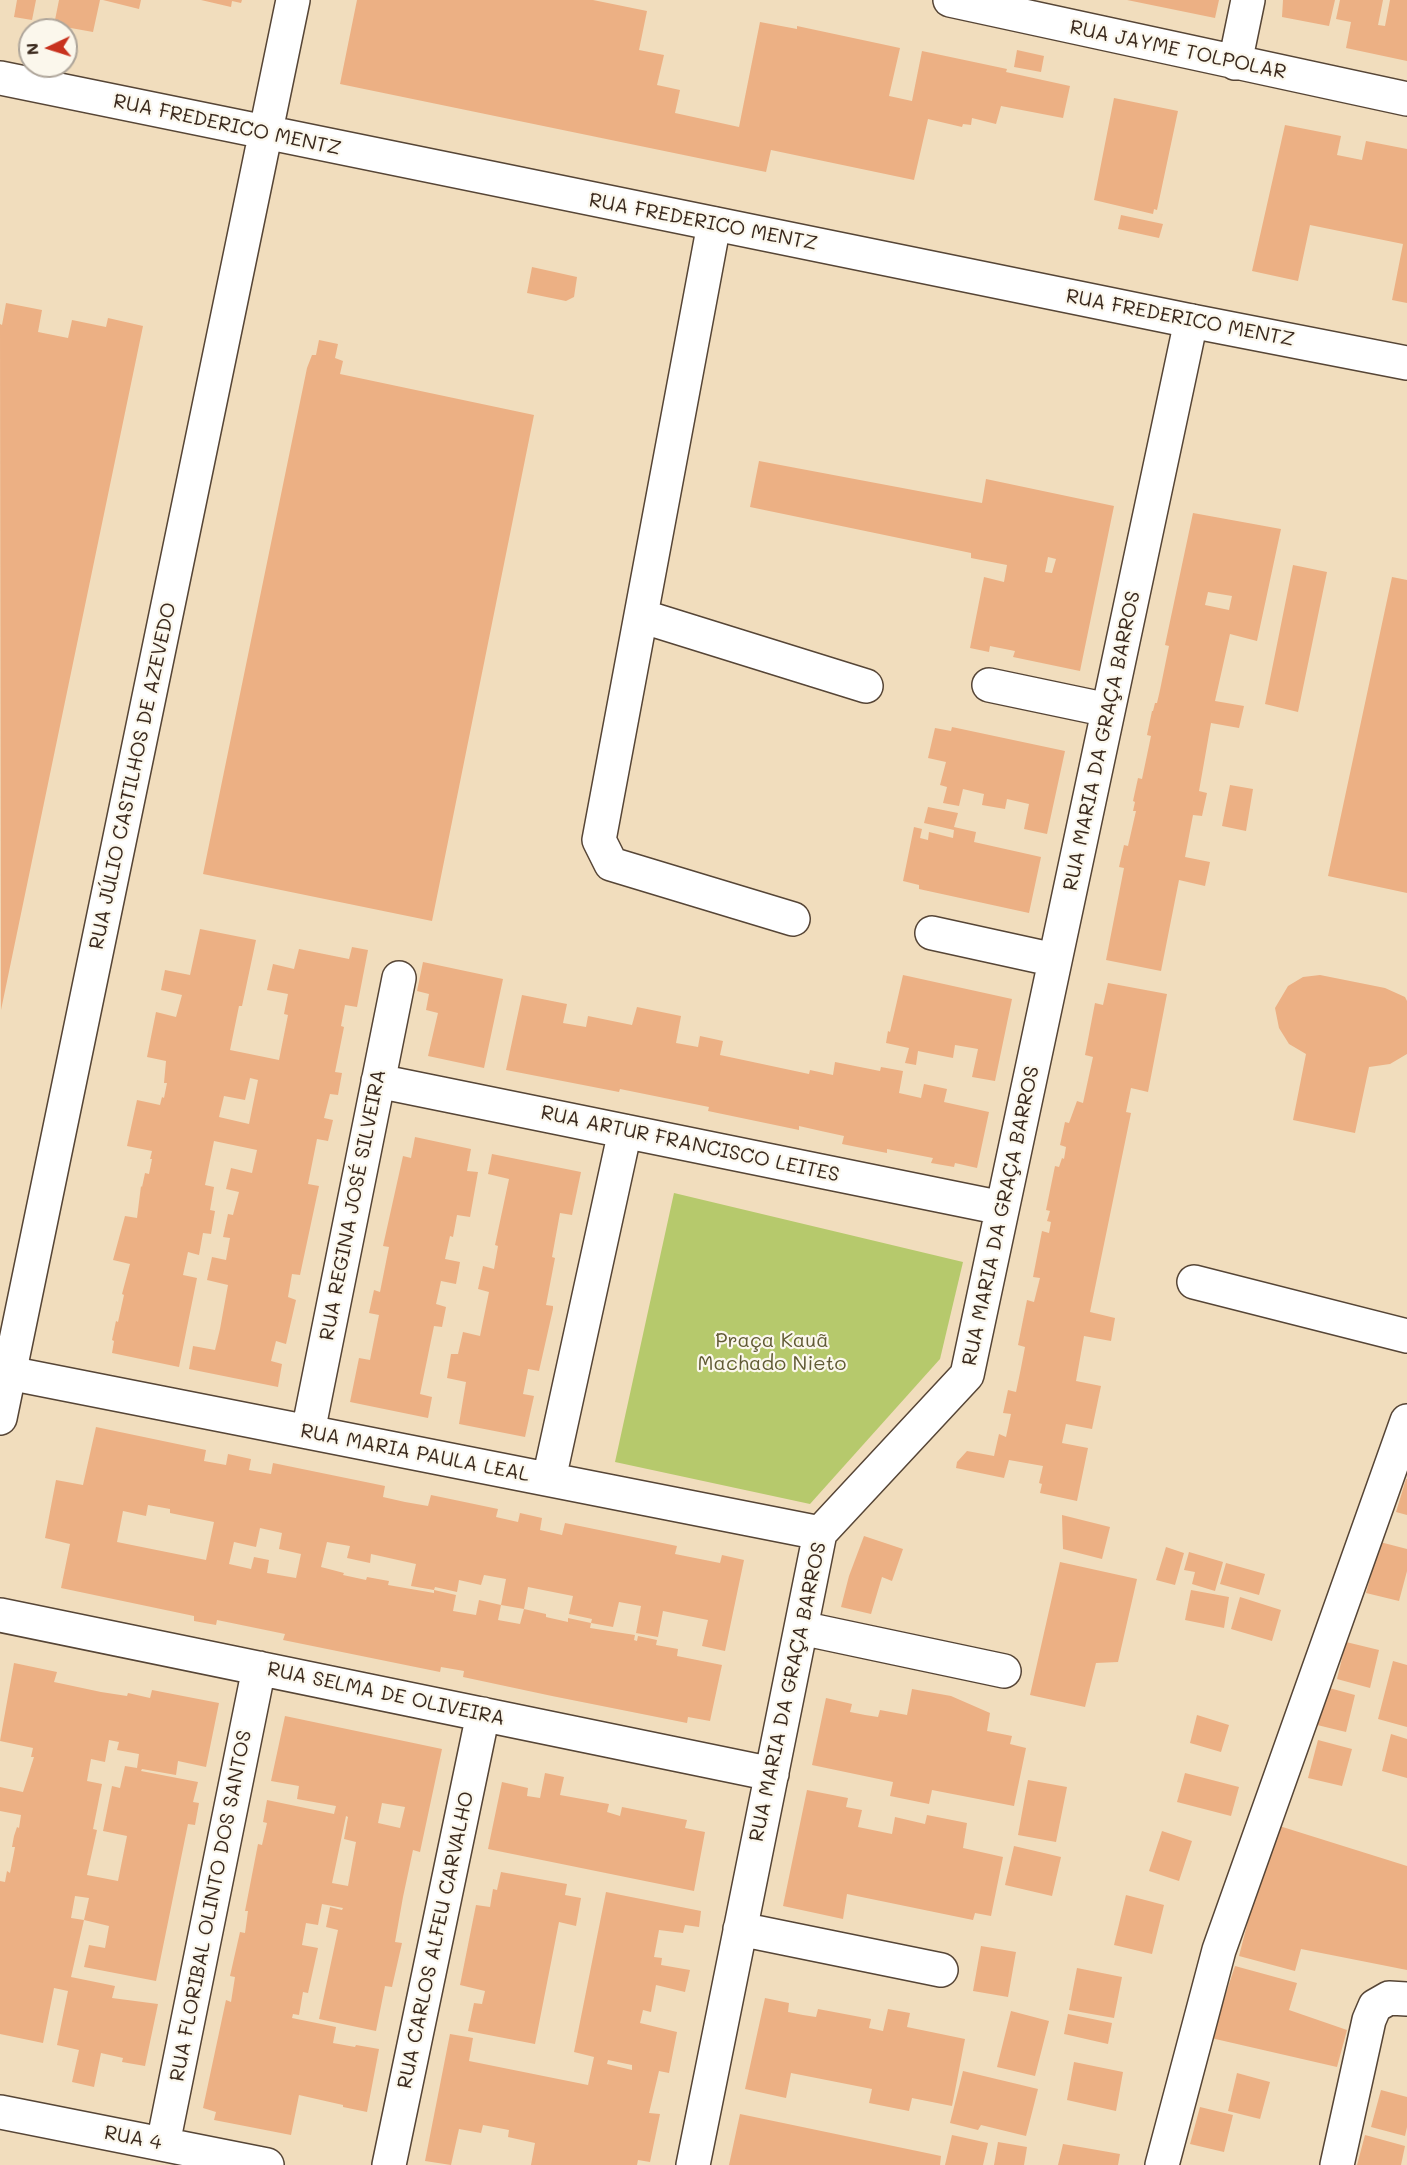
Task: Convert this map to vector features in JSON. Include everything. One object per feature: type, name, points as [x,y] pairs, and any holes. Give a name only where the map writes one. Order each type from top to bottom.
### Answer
[{"type":"street","name":"RUA JÚLIO CASTILHOS DE AZEVEDO","points":[[0,1418],[293,0]]},
{"type":"street","points":[[1235,63],[1248,0]]},
{"type":"street","name":"RUA JAYME TOLPOLAR","points":[[957,1],[1407,99]]},
{"type":"street","name":"RUA FREDERICO MENTZ","points":[[0,78],[1407,363]]},
{"type":"street","points":[[714,224],[599,840],[611,864],[793,919]]},
{"type":"street","name":"RUA MARIA DA GRAÇA BARROS","points":[[693,2165],[820,1533],[967,1375],[1191,321]]},
{"type":"street","points":[[641,616],[866,686]]},
{"type":"street","points":[[989,685],[1108,710]]},
{"type":"street","points":[[932,933],[1055,960]]},
{"type":"street","name":"RUA REGINA JOSÉ SILVEIRA","points":[[308,1432],[399,978]]},
{"type":"street","name":"RUA ARTUR FRANCISCO LEITES","points":[[378,1081],[1002,1208]]},
{"type":"street","points":[[549,1479],[625,1131]]},
{"type":"street","points":[[1194,1282],[1407,1336]]},
{"type":"street","name":"RUA MARIA PAULA LEAL","points":[[9,1373],[820,1533]]},
{"type":"street","points":[[1162,2165],[1219,1950],[1407,1421]]},
{"type":"street","name":"RUA SELMA DE OLIVEIRA","points":[[0,1615],[772,1774]]},
{"type":"street","points":[[801,1628],[1004,1671]]},
{"type":"street","name":"RUA FLORIBAL OLINTO DOS SANTOS","points":[[163,2144],[259,1668]]},
{"type":"street","name":"RUA CARLOS ALFEU CARVALHO","points":[[389,2165],[483,1714]]},
{"type":"street","points":[[740,1929],[941,1970]]},
{"type":"street","points":[[1337,2165],[1369,2020],[1375,2006],[1389,1998],[1407,1999]]},
{"type":"street","name":"RUA 4","points":[[0,2112],[267,2165]]},
{"type":"green space","name":"Praça Kauã Machado Nieto","points":[[674,1193],[963,1262],[940,1359],[810,1504],[615,1462]]},
{"type":"building","points":[[17,0],[36,0],[32,18],[14,17]]},
{"type":"building","points":[[59,0],[100,0],[93,32],[78,29],[78,18],[55,18]]},
{"type":"building","points":[[103,0],[141,0],[139,9]]},
{"type":"building","points":[[201,0],[242,0],[241,3],[232,1],[231,7]]},
{"type":"building","points":[[357,0],[593,0],[647,11],[639,50],[664,55],[657,85],[680,90],[675,113],[739,127],[760,22],[797,29],[797,26],[900,48],[889,96],[912,101],[922,51],[1007,69],[1006,72],[1070,86],[1063,118],[1001,106],[996,124],[972,118],[971,125],[963,124],[962,127],[928,119],[914,180],[771,150],[766,172],[340,84]]},
{"type":"building","points":[[1127,0],[1219,0],[1215,18]]},
{"type":"building","points":[[1283,0],[1335,0],[1329,26],[1282,17]]},
{"type":"building","points":[[1340,0],[1383,0],[1378,25],[1385,26],[1390,0],[1407,0],[1407,61],[1346,48],[1351,22],[1336,19]]},
{"type":"building","points":[[1017,50],[1044,56],[1041,72],[1014,67]]},
{"type":"building","points":[[1114,98],[1178,111],[1157,210],[1154,209],[1153,214],[1094,200]]},
{"type":"building","points":[[1285,125],[1341,136],[1337,155],[1362,160],[1366,141],[1407,149],[1407,303],[1392,300],[1403,244],[1310,225],[1298,281],[1252,271]]},
{"type":"building","points":[[1121,215],[1163,224],[1159,238],[1118,229]]},
{"type":"building","points":[[532,267],[577,277],[574,297],[566,301],[527,293]]},
{"type":"building","points":[[6,303],[42,310],[38,332],[68,338],[72,320],[106,327],[108,318],[143,326],[1,1010],[0,324],[2,325]]},
{"type":"building","points":[[319,340],[338,344],[335,358],[343,361],[340,374],[534,415],[432,921],[203,874],[307,368],[312,355],[316,355]]},
{"type":"building","points":[[759,461],[982,503],[986,479],[1114,506],[1080,671],[1013,657],[1015,651],[990,646],[989,652],[970,648],[984,577],[1004,582],[1007,565],[971,558],[971,553],[750,507]],"holes":[[[1048,557],[1056,559],[1052,573],[1045,572]]]},
{"type":"building","points":[[1193,513],[1281,529],[1257,641],[1230,634],[1215,701],[1244,706],[1239,728],[1211,723],[1199,791],[1207,793],[1202,816],[1193,815],[1185,857],[1210,862],[1205,886],[1179,880],[1161,971],[1106,960],[1124,868],[1119,867],[1124,845],[1128,846],[1136,811],[1133,811],[1135,802],[1133,801],[1138,778],[1142,779],[1151,736],[1147,735],[1152,711],[1157,703],[1169,646],[1165,645]],"holes":[[[1208,592],[1232,596],[1229,610],[1205,605]]]},
{"type":"building","points":[[1293,565],[1327,572],[1298,712],[1265,704]]},
{"type":"building","points":[[1392,577],[1407,580],[1407,893],[1328,876]]},
{"type":"building","points":[[952,727],[1065,751],[1047,834],[1024,829],[1029,804],[1007,799],[1005,809],[982,805],[984,794],[963,789],[959,806],[943,803],[947,787],[940,785],[946,762],[928,758],[935,728],[951,731]]},
{"type":"building","points":[[1230,785],[1253,789],[1246,831],[1222,826]]},
{"type":"building","points":[[928,807],[958,813],[954,827],[976,832],[974,842],[1041,857],[1029,913],[919,889],[919,885],[903,881],[914,827],[922,829],[920,838],[928,840],[929,832],[953,838],[954,830],[924,823]]},
{"type":"building","points":[[200,929],[256,940],[230,1050],[279,1060],[288,1015],[284,1014],[288,994],[267,990],[273,964],[294,969],[299,949],[349,959],[352,947],[368,950],[357,1007],[345,1005],[341,1026],[344,1027],[335,1072],[342,1073],[338,1095],[330,1094],[324,1118],[333,1120],[328,1141],[317,1139],[308,1184],[319,1186],[300,1275],[292,1274],[288,1297],[296,1300],[286,1344],[276,1341],[271,1361],[282,1364],[278,1387],[189,1369],[193,1346],[215,1350],[220,1329],[228,1285],[207,1280],[212,1257],[226,1260],[230,1238],[223,1237],[228,1214],[233,1215],[239,1192],[226,1189],[231,1168],[252,1173],[257,1150],[214,1141],[205,1185],[214,1187],[210,1210],[215,1211],[211,1234],[203,1233],[199,1255],[188,1252],[183,1275],[197,1278],[179,1367],[112,1353],[114,1341],[112,1340],[130,1264],[113,1260],[125,1216],[137,1218],[141,1186],[145,1173],[149,1174],[152,1159],[150,1159],[152,1151],[127,1146],[137,1100],[160,1105],[162,1097],[164,1098],[167,1083],[164,1083],[166,1061],[147,1057],[156,1012],[176,1017],[182,995],[161,990],[165,970],[190,975]],"holes":[[[250,1078],[258,1080],[249,1124],[219,1117],[224,1096],[245,1100]]]},
{"type":"building","points":[[423,962],[503,979],[484,1068],[428,1056],[438,1013],[426,1010],[429,994],[417,991]]},
{"type":"building","points":[[903,975],[1012,999],[995,1081],[972,1077],[978,1049],[955,1045],[953,1058],[918,1051],[916,1065],[905,1063],[909,1048],[886,1043]]},
{"type":"building","points":[[1320,975],[1385,988],[1405,997],[1407,1001],[1407,1054],[1390,1064],[1369,1067],[1355,1133],[1293,1120],[1306,1054],[1289,1044],[1279,1028],[1275,1008],[1288,986],[1303,977]]},
{"type":"building","points":[[1108,983],[1167,994],[1148,1092],[1131,1088],[1126,1112],[1131,1113],[1090,1312],[1115,1318],[1111,1341],[1084,1336],[1076,1381],[1101,1386],[1092,1429],[1066,1424],[1062,1443],[1088,1448],[1077,1501],[1040,1493],[1042,1484],[1039,1483],[1043,1466],[1009,1460],[1004,1478],[956,1468],[957,1462],[967,1451],[994,1456],[999,1434],[1006,1437],[1011,1414],[1003,1413],[1008,1390],[1016,1392],[1025,1347],[1018,1345],[1027,1300],[1034,1302],[1040,1278],[1033,1277],[1042,1231],[1049,1233],[1051,1222],[1047,1221],[1050,1211],[1046,1210],[1055,1166],[1059,1167],[1062,1158],[1064,1159],[1066,1147],[1060,1145],[1065,1122],[1069,1123],[1077,1101],[1083,1103],[1093,1057],[1085,1055],[1095,1003],[1103,1005]]},
{"type":"building","points":[[522,995],[567,1004],[563,1023],[586,1027],[588,1016],[632,1025],[637,1007],[681,1016],[676,1043],[698,1047],[700,1036],[723,1041],[720,1055],[809,1074],[810,1070],[833,1075],[835,1062],[880,1071],[881,1067],[903,1071],[899,1093],[921,1098],[924,1084],[947,1089],[944,1102],[989,1112],[977,1168],[955,1163],[954,1167],[931,1163],[933,1158],[887,1149],[887,1153],[842,1144],[844,1136],[799,1126],[799,1130],[708,1111],[709,1107],[506,1070]]},
{"type":"building","points":[[415,1137],[471,1149],[467,1171],[478,1172],[470,1217],[457,1215],[453,1237],[450,1236],[445,1259],[460,1262],[456,1284],[441,1281],[436,1304],[446,1307],[442,1327],[434,1326],[420,1394],[432,1397],[428,1418],[350,1402],[359,1358],[370,1360],[379,1315],[369,1313],[374,1290],[380,1292],[389,1247],[383,1246],[403,1156],[411,1158]]},
{"type":"building","points":[[492,1154],[581,1172],[572,1215],[560,1213],[552,1257],[555,1258],[546,1305],[553,1306],[553,1309],[539,1371],[528,1369],[523,1394],[534,1396],[525,1437],[459,1424],[466,1382],[447,1378],[451,1354],[458,1354],[463,1332],[480,1336],[489,1292],[478,1289],[483,1266],[494,1269],[498,1246],[495,1245],[509,1179],[488,1174]]},
{"type":"building","points":[[96,1427],[206,1450],[204,1461],[226,1465],[228,1454],[251,1459],[249,1470],[271,1474],[273,1463],[385,1486],[383,1497],[405,1502],[428,1506],[431,1495],[498,1509],[496,1517],[518,1522],[520,1513],[542,1518],[540,1530],[562,1535],[565,1523],[677,1546],[675,1554],[720,1563],[722,1555],[744,1560],[725,1651],[702,1646],[708,1620],[663,1611],[658,1637],[636,1633],[641,1606],[619,1602],[613,1627],[591,1623],[590,1628],[635,1635],[634,1640],[637,1641],[638,1636],[657,1640],[656,1645],[678,1649],[677,1656],[722,1665],[710,1721],[688,1717],[687,1723],[552,1696],[463,1677],[464,1671],[441,1667],[440,1672],[283,1640],[285,1634],[217,1620],[216,1625],[194,1621],[194,1616],[61,1588],[70,1544],[45,1538],[56,1480],[83,1485]],"holes":[[[148,1505],[170,1509],[170,1513],[214,1522],[206,1560],[117,1542],[123,1511],[146,1516]],[[260,1528],[282,1533],[279,1549],[301,1554],[296,1578],[267,1573],[269,1560],[254,1557],[251,1569],[229,1564],[234,1542],[256,1547]],[[327,1542],[350,1546],[347,1558],[370,1563],[371,1554],[416,1564],[411,1586],[434,1590],[434,1593],[388,1585],[389,1581],[367,1577],[366,1580],[343,1575],[344,1573],[321,1567]],[[484,1575],[506,1579],[501,1605],[479,1600],[476,1615],[453,1611],[456,1595],[434,1590],[435,1587],[457,1592],[459,1580],[481,1585]],[[528,1587],[573,1596],[569,1614],[592,1619],[591,1623],[568,1618],[568,1622],[524,1609]],[[501,1605],[524,1609],[520,1624],[498,1620]]]},
{"type":"building","points":[[1407,1479],[1407,1515],[1396,1512]]},
{"type":"building","points":[[1062,1515],[1110,1527],[1102,1559],[1063,1549]]},
{"type":"building","points":[[864,1536],[903,1549],[892,1581],[882,1577],[871,1614],[841,1607],[849,1576]]},
{"type":"building","points":[[1380,1542],[1407,1549],[1407,1571],[1399,1601],[1366,1593]]},
{"type":"building","points":[[1166,1547],[1184,1553],[1175,1585],[1156,1580]]},
{"type":"building","points":[[1189,1552],[1223,1562],[1215,1591],[1192,1584],[1195,1572],[1184,1570]]},
{"type":"building","points":[[1060,1562],[1137,1579],[1118,1662],[1096,1663],[1085,1707],[1030,1695]]},
{"type":"building","points":[[1226,1563],[1265,1574],[1259,1595],[1220,1584]]},
{"type":"building","points":[[1191,1590],[1229,1597],[1224,1628],[1185,1620]]},
{"type":"building","points":[[1240,1597],[1281,1610],[1272,1641],[1231,1629]]},
{"type":"building","points":[[1346,1642],[1379,1650],[1370,1688],[1337,1679]]},
{"type":"building","points":[[1393,1661],[1407,1665],[1407,1727],[1378,1719]]},
{"type":"building","points":[[14,1663],[57,1672],[54,1682],[101,1692],[127,1696],[128,1693],[150,1698],[152,1690],[219,1703],[206,1767],[178,1761],[176,1775],[142,1769],[141,1771],[198,1782],[193,1802],[199,1803],[195,1825],[188,1824],[156,1981],[84,1967],[89,1945],[105,1948],[109,1926],[84,1920],[71,1977],[115,1986],[112,1998],[158,2004],[145,2066],[122,2062],[123,2058],[101,2053],[94,2087],[72,2082],[79,2050],[57,2045],[68,1991],[54,1988],[43,2043],[0,2034],[0,1881],[5,1882],[7,1871],[10,1873],[15,1847],[12,1847],[14,1836],[17,1827],[19,1828],[21,1815],[0,1811],[0,1787],[23,1792],[34,1757],[31,1757],[33,1748],[0,1741]],"holes":[[[109,1740],[119,1742],[117,1750],[139,1754],[137,1768],[125,1766],[120,1788],[112,1786],[103,1831],[127,1836],[118,1881],[87,1875],[97,1830],[93,1829],[102,1784],[87,1781],[91,1759],[105,1762]],[[75,1896],[89,1898],[84,1920],[71,1918]]]},
{"type":"building","points":[[1322,1686],[1355,1695],[1346,1732],[1313,1724]]},
{"type":"building","points":[[912,1689],[951,1696],[990,1713],[987,1731],[1012,1736],[1010,1744],[1026,1748],[1014,1806],[932,1790],[929,1804],[890,1796],[893,1782],[812,1765],[826,1698],[852,1704],[850,1712],[878,1717],[880,1710],[907,1715]]},
{"type":"building","points":[[1197,1715],[1229,1725],[1221,1752],[1190,1743]]},
{"type":"building","points":[[285,1716],[442,1749],[420,1852],[413,1850],[403,1897],[395,1942],[402,1943],[392,1987],[385,1986],[376,2031],[319,2019],[338,1930],[326,1927],[330,1907],[342,1910],[343,1908],[322,1904],[318,1925],[306,1923],[302,1945],[318,1948],[308,1993],[303,1992],[299,2015],[293,2014],[292,2018],[336,2027],[333,2043],[379,2049],[367,2112],[299,2095],[291,2135],[214,2120],[216,2112],[203,2108],[226,2000],[231,2002],[235,1977],[230,1976],[240,1932],[245,1933],[248,1911],[245,1911],[258,1844],[262,1845],[267,1823],[263,1822],[267,1800],[334,1814],[336,1806],[297,1799],[299,1786],[271,1781]],"holes":[[[382,1803],[405,1807],[400,1828],[378,1823]],[[346,1816],[348,1817],[344,1839],[356,1842],[348,1886],[332,1883]]]},
{"type":"building","points":[[1391,1734],[1407,1739],[1407,1778],[1382,1771]]},
{"type":"building","points":[[1318,1740],[1352,1749],[1342,1786],[1308,1778]]},
{"type":"building","points":[[545,1773],[564,1777],[560,1795],[609,1804],[607,1812],[620,1816],[622,1807],[687,1820],[685,1828],[705,1832],[694,1891],[488,1849],[502,1782],[528,1788],[527,1796],[540,1798]]},
{"type":"building","points":[[1185,1773],[1239,1787],[1231,1816],[1177,1802]]},
{"type":"building","points":[[1028,1780],[1067,1787],[1056,1842],[1018,1835]]},
{"type":"building","points":[[807,1790],[848,1798],[846,1807],[862,1810],[858,1827],[892,1834],[895,1817],[925,1824],[927,1815],[967,1823],[963,1848],[1003,1857],[991,1916],[975,1913],[973,1920],[847,1894],[843,1919],[783,1906]]},
{"type":"building","points":[[1273,1824],[1407,1866],[1407,1970],[1301,1949],[1295,1971],[1239,1956]]},
{"type":"building","points":[[1162,1831],[1192,1841],[1179,1881],[1149,1871]]},
{"type":"building","points":[[1014,1846],[1061,1857],[1052,1896],[1005,1885]]},
{"type":"building","points":[[501,1872],[567,1884],[565,1895],[581,1898],[576,1926],[559,1922],[535,2044],[468,2031],[474,2003],[482,2004],[485,1991],[460,1985],[476,1905],[490,1907],[493,1889],[497,1890]]},
{"type":"building","points":[[606,1892],[701,1911],[699,1927],[685,1925],[683,1933],[659,1930],[654,1957],[662,1958],[661,1965],[690,1970],[685,1992],[656,1985],[651,2012],[643,2010],[640,2023],[677,2032],[669,2073],[659,2071],[649,2113],[660,2114],[650,2162],[638,2160],[637,2165],[531,2165],[535,2143],[508,2137],[509,2130],[483,2125],[481,2133],[459,2129],[451,2165],[425,2161],[450,2034],[473,2038],[469,2061],[588,2085],[594,2057],[574,2052]],"holes":[[[608,2060],[632,2065],[632,2070],[607,2064]]]},
{"type":"building","points":[[1126,1895],[1164,1905],[1152,1954],[1114,1945]]},
{"type":"building","points":[[981,1946],[1016,1952],[1008,1997],[973,1991]]},
{"type":"building","points":[[1235,1966],[1297,1983],[1289,2010],[1347,2030],[1337,2067],[1211,2038]]},
{"type":"building","points":[[1077,1968],[1122,1977],[1114,2018],[1069,2010]]},
{"type":"building","points":[[765,1998],[789,2003],[788,2012],[803,2015],[816,2017],[818,2009],[871,2019],[869,2028],[883,2031],[888,2009],[910,2013],[907,2027],[965,2039],[952,2106],[912,2098],[909,2111],[869,2103],[872,2089],[791,2073],[786,2098],[745,2089]]},
{"type":"building","points":[[1011,2011],[1049,2021],[1035,2076],[997,2067]]},
{"type":"building","points":[[1068,2014],[1112,2023],[1108,2044],[1064,2034]]},
{"type":"building","points":[[1074,2062],[1123,2072],[1116,2111],[1067,2100]]},
{"type":"building","points":[[963,2071],[1038,2089],[1026,2136],[981,2125],[978,2130],[950,2123]]},
{"type":"building","points":[[1237,2073],[1270,2082],[1260,2119],[1228,2111]]},
{"type":"building","points":[[1381,2090],[1407,2097],[1405,2136],[1371,2127]]},
{"type":"building","points":[[1200,2107],[1233,2115],[1224,2152],[1190,2144]]},
{"type":"building","points":[[740,2114],[941,2156],[940,2165],[729,2165]]},
{"type":"building","points":[[952,2135],[988,2143],[983,2165],[945,2165]]},
{"type":"building","points":[[1365,2135],[1405,2146],[1401,2165],[1357,2165]]},
{"type":"building","points":[[998,2142],[1027,2147],[1024,2165],[994,2165]]},
{"type":"building","points":[[1063,2144],[1120,2154],[1118,2165],[1058,2165]]}]
